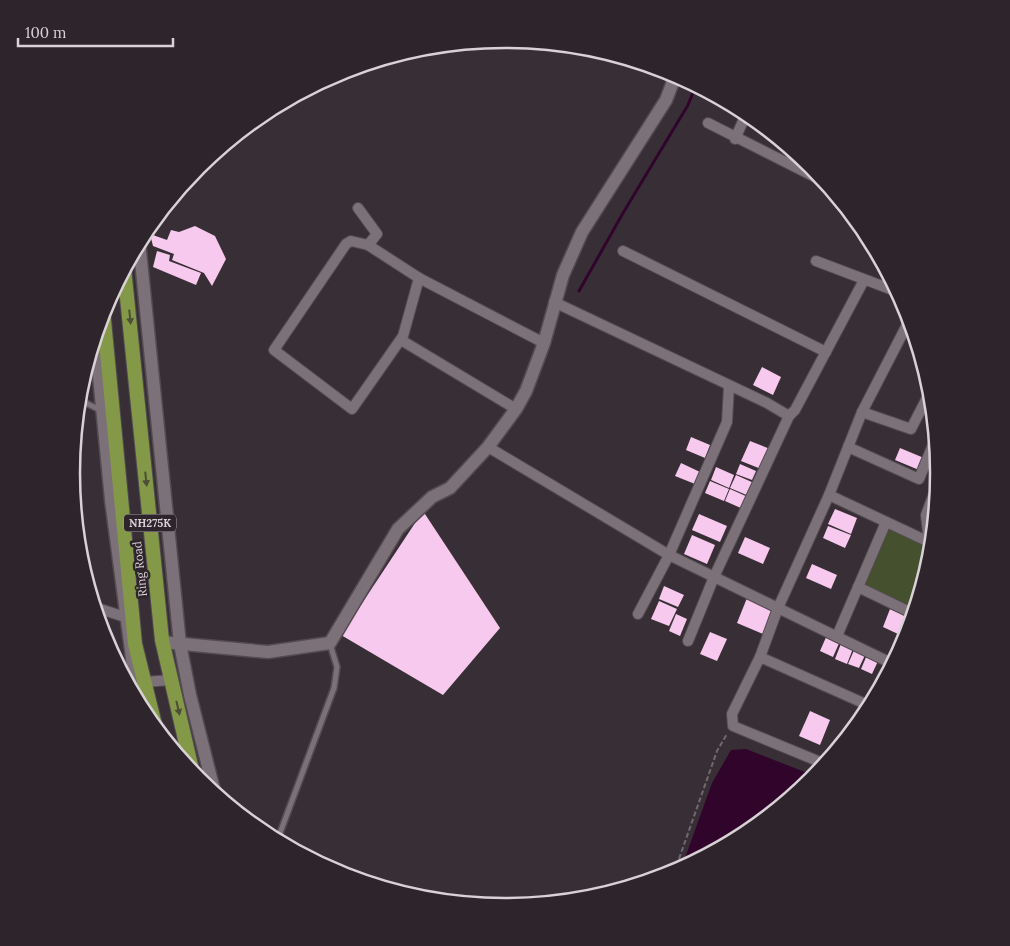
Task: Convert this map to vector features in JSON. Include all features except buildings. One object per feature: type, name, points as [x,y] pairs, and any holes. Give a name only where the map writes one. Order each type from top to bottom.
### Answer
[{"type":"highway","name":"Ring Road","points":[[125,281],[162,642],[189,759]]},
{"type":"highway","name":"Ring Road","points":[[105,329],[140,690]]},
{"type":"street","points":[[162,642],[268,652],[330,643],[398,529],[432,498],[450,488],[488,447],[516,409],[526,390],[544,343],[554,302],[582,232],[666,100],[673,82]]},
{"type":"street","points":[[735,139],[743,121]]},
{"type":"street","points":[[708,123],[735,139],[803,170]]},
{"type":"street","points":[[358,208],[377,234],[368,245]]},
{"type":"street","points":[[419,278],[401,340],[352,409],[274,350],[346,244],[351,241],[368,245],[419,278],[544,343]]},
{"type":"street","points":[[623,251],[826,352]]},
{"type":"street","points":[[140,254],[180,644],[190,695],[212,781]]},
{"type":"street","points":[[816,261],[889,289]]},
{"type":"street","points":[[688,641],[714,577],[789,416],[795,410],[864,280]]},
{"type":"street","points":[[554,302],[789,416]]},
{"type":"street","points":[[818,761],[733,726],[732,714],[760,656],[778,608],[862,412],[905,328]]},
{"type":"street","points":[[401,340],[516,409]]},
{"type":"street","points":[[97,353],[125,618],[139,689]]},
{"type":"street","points":[[638,614],[669,556],[727,422],[729,386]]},
{"type":"street","points":[[862,412],[911,428],[924,403]]},
{"type":"street","points":[[488,447],[669,556],[887,661]]},
{"type":"street","points":[[848,447],[919,479],[930,452]]},
{"type":"street","points":[[828,495],[925,540]]},
{"type":"street","points":[[927,526],[926,515],[930,504]]},
{"type":"street","points":[[837,636],[886,522]]},
{"type":"street","points":[[858,588],[908,611]]},
{"type":"street","points":[[102,610],[125,618]]},
{"type":"street","points":[[760,656],[863,703]]},
{"type":"street","points":[[142,694],[171,680]]},
{"type":"lane","points":[[86,403],[103,411]]},
{"type":"lane","points":[[280,834],[334,688],[336,667],[330,643]]},
{"type":"path","points":[[678,862],[717,751],[724,736],[733,726]]},
{"type":"green space","points":[[887,528],[924,545],[909,607],[863,586]]},
{"type":"shaded area","points":[[746,749],[807,773],[764,811],[718,841],[685,859],[712,783],[731,750]]},
{"type":"waterway","points":[[579,291],[688,105],[693,91]]}]
